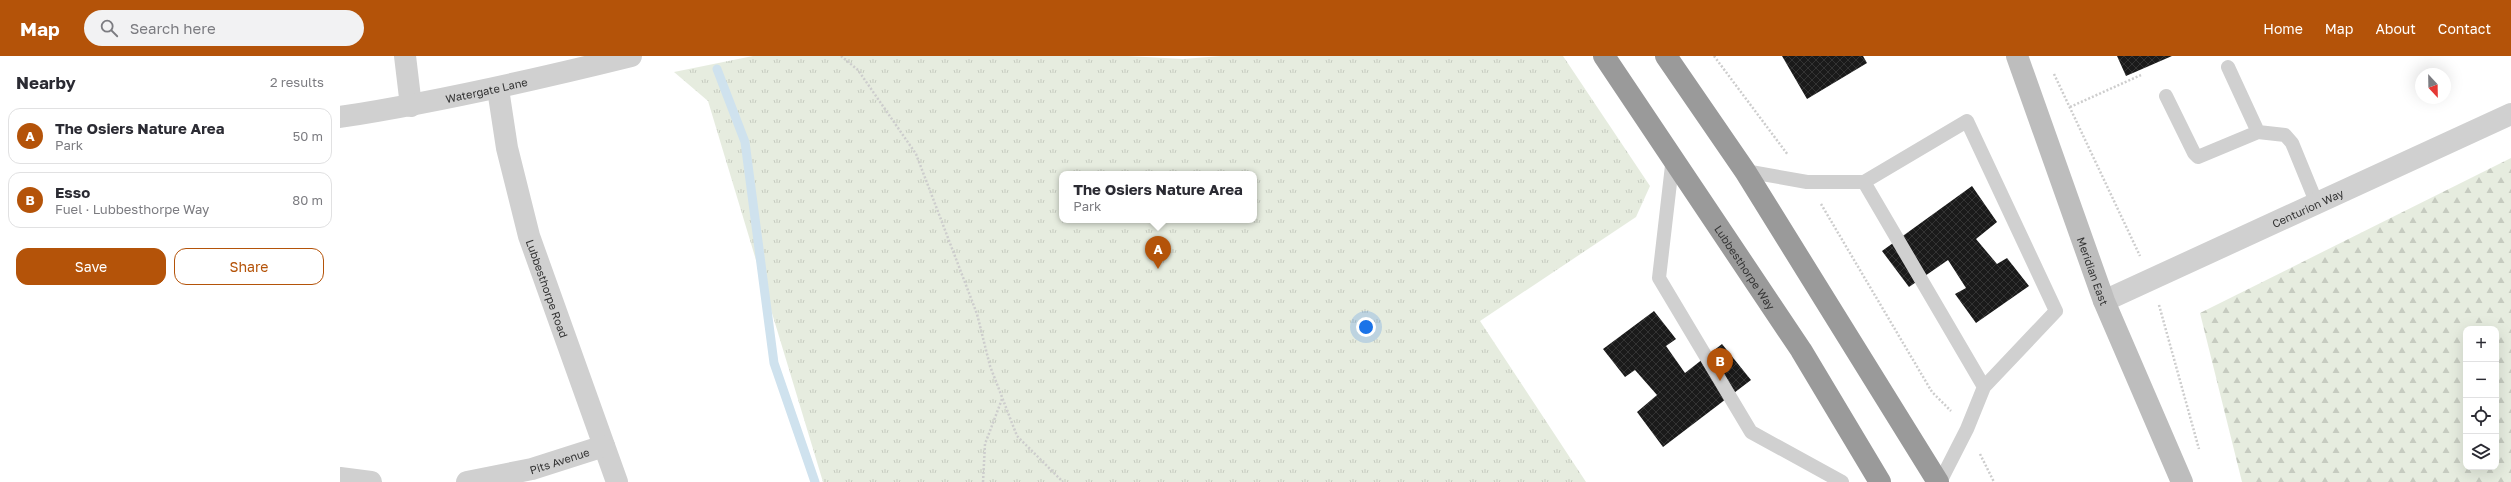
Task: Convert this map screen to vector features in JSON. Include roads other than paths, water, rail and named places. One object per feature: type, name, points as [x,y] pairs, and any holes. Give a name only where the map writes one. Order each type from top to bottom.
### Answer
[{"type":"highway","name":"Lubbesthorpe Way","points":[[1604,56],[1801,350],[1880,482]]},
{"type":"highway","points":[[1666,56],[1745,171],[1939,482]]},
{"type":"street","points":[[405,56],[411,106]]},
{"type":"street","name":"Watergate Lane","points":[[340,117],[411,106],[498,89],[631,56]]},
{"type":"street","name":"Meridian East","points":[[2017,56],[2104,301],[2182,482]]},
{"type":"street","name":"Lubbesthorpe Road","points":[[498,89],[507,148],[529,236],[617,482]]},
{"type":"street","name":"Centurion Way","points":[[2104,301],[2511,114]]},
{"type":"street","name":"Pits Avenue","points":[[467,482],[532,469],[604,446]]},
{"type":"street","points":[[340,478],[371,482]]},
{"type":"lane","points":[[2228,66],[2258,132]]},
{"type":"lane","points":[[2166,96],[2194,153],[2198,157],[2258,132],[2285,135],[2292,143],[2317,204]]},
{"type":"lane","points":[[1745,171],[1807,182],[1864,182],[1967,121],[2056,311],[1984,387],[1968,429],[1939,482]]},
{"type":"lane","points":[[1673,157],[1659,278],[1751,432],[1842,482]]},
{"type":"lane","points":[[1864,182],[1984,387]]},
{"type":"waterway","points":[[717,69],[745,142],[774,363],[815,482]]},
{"type":"place","name":"The Osiers Nature Area","points":[[1158,269]]},
{"type":"place","name":"Esso","points":[[1720,381]]}]
